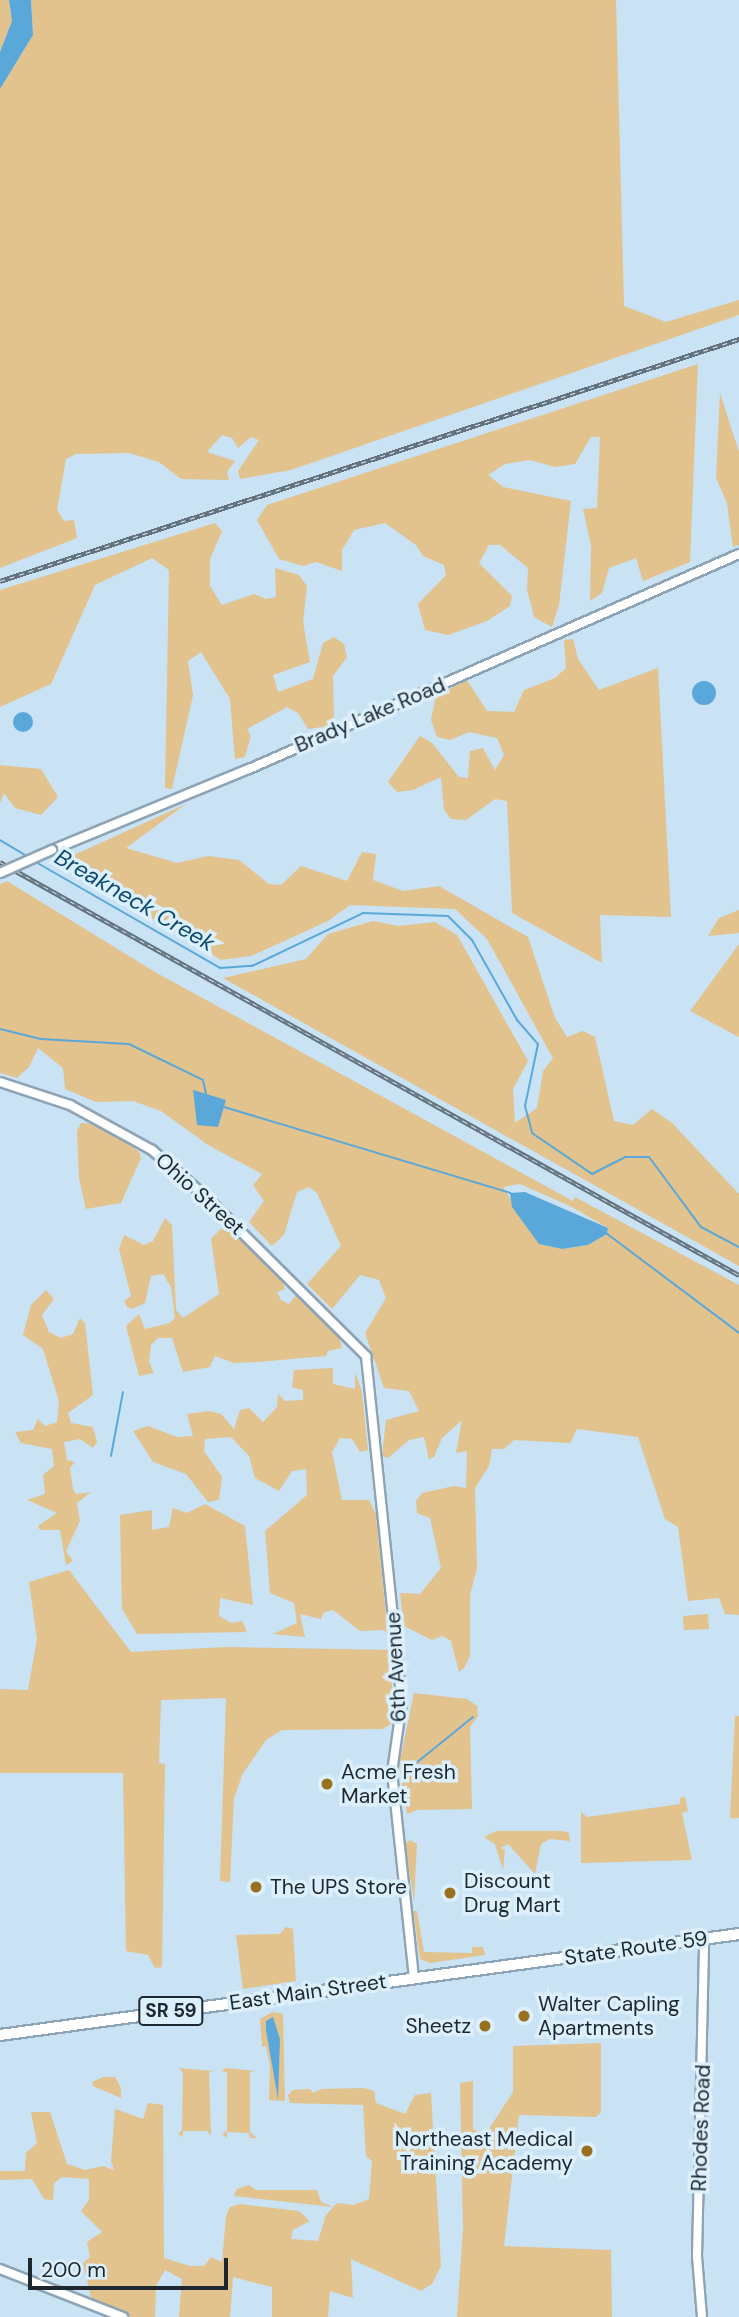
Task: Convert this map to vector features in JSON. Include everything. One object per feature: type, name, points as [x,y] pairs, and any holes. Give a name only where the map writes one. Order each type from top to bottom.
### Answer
[{"type":"main road","name":"State Route 59","points":[[532,1962],[739,1934]]},
{"type":"main road","name":"East Main Street","points":[[0,2035],[532,1962]]},
{"type":"street","name":"Brady Lake Road","points":[[0,873],[249,769],[739,554]]},
{"type":"street","name":"Ohio Street","points":[[0,1082],[70,1105],[170,1164],[366,1356]]},
{"type":"street","name":"6th Avenue","points":[[366,1356],[402,1702],[393,1781],[414,1977]]},
{"type":"street","name":"Rhodes Road","points":[[702,2317],[697,2256],[704,1939]]},
{"type":"street","points":[[0,2269],[123,2317]]},
{"type":"street","points":[[0,2276],[11,2273]]},
{"type":"shaded area","points":[[0,0],[9,0],[12,21],[0,52]]},
{"type":"shaded area","points":[[31,0],[616,0],[624,306],[666,322],[739,300],[739,315],[291,470],[240,479],[238,471],[259,440],[251,437],[238,448],[232,438],[222,435],[207,452],[235,461],[227,472],[229,480],[181,479],[159,462],[129,453],[76,454],[66,459],[57,510],[64,521],[74,520],[77,538],[0,568],[0,89],[33,35]]},
{"type":"shaded area","points":[[698,364],[690,562],[643,581],[636,558],[609,568],[602,593],[590,601],[591,546],[583,509],[597,508],[600,437],[591,437],[575,464],[555,467],[530,460],[505,464],[488,475],[503,487],[571,501],[559,605],[552,627],[534,617],[527,589],[528,568],[500,545],[489,545],[479,563],[512,596],[510,606],[487,621],[448,635],[425,630],[418,604],[446,575],[444,565],[423,556],[416,545],[385,523],[354,530],[342,550],[342,571],[316,562],[303,566],[279,559],[257,520],[267,505]]},
{"type":"shaded area","points":[[720,393],[739,452],[739,545],[733,547],[727,503],[716,478]]},
{"type":"shaded area","points":[[215,523],[222,531],[210,559],[210,586],[222,605],[254,594],[266,599],[276,597],[275,568],[299,575],[307,586],[303,622],[310,662],[273,675],[278,692],[313,679],[323,643],[334,637],[344,644],[347,657],[333,676],[334,720],[329,726],[308,729],[298,713],[287,707],[247,729],[251,736],[245,757],[235,759],[230,699],[201,652],[188,661],[193,695],[172,789],[165,788],[169,570],[152,558],[95,585],[51,684],[0,707],[0,590]]},
{"type":"shaded area","points":[[573,639],[578,659],[599,690],[658,668],[671,917],[600,915],[602,963],[512,913],[507,801],[495,799],[466,820],[451,819],[444,810],[441,777],[413,790],[397,792],[388,782],[420,736],[432,743],[459,777],[468,778],[470,751],[483,748],[495,770],[504,755],[497,738],[469,732],[450,740],[437,737],[431,720],[436,696],[467,680],[487,711],[514,712],[524,690],[555,678],[566,668],[564,640]]},
{"type":"shaded area","points":[[0,765],[41,769],[58,797],[41,815],[15,808],[4,793],[0,803]]},
{"type":"shaded area","points":[[186,804],[126,848],[177,863],[208,856],[239,860],[269,884],[281,885],[301,866],[347,881],[362,852],[376,854],[373,880],[403,891],[439,886],[528,937],[555,1018],[567,1037],[583,1031],[595,1037],[614,1121],[633,1125],[652,1109],[672,1123],[739,1194],[739,1266],[223,978],[306,959],[328,934],[373,921],[398,926],[435,922],[457,935],[528,1061],[513,1089],[515,1123],[537,1108],[543,1071],[553,1058],[487,939],[455,909],[350,905],[328,921],[251,956],[221,960],[70,869],[74,855]]},
{"type":"shaded area","points":[[7,881],[155,972],[573,1201],[575,1197],[739,1285],[739,1615],[725,1614],[719,1598],[688,1601],[678,1527],[665,1519],[638,1437],[577,1429],[570,1443],[514,1440],[504,1449],[492,1449],[489,1466],[475,1488],[477,1568],[470,1595],[470,1656],[464,1668],[459,1672],[451,1641],[443,1636],[432,1640],[404,1626],[400,1593],[420,1594],[441,1568],[430,1518],[417,1513],[416,1501],[422,1493],[454,1486],[466,1488],[467,1451],[456,1453],[462,1420],[442,1438],[434,1457],[429,1459],[424,1437],[409,1440],[388,1458],[382,1456],[386,1420],[419,1411],[409,1391],[384,1388],[365,1333],[386,1298],[379,1280],[360,1275],[332,1309],[307,1284],[341,1246],[317,1193],[309,1187],[297,1192],[284,1235],[272,1246],[249,1222],[264,1201],[253,1185],[262,1174],[208,1145],[161,1111],[133,1101],[96,1102],[65,1089],[63,1068],[38,1048],[29,1067],[17,1078],[0,1073],[0,884]],"holes":[[[520,1184],[572,1207],[608,1228],[607,1234],[588,1245],[562,1249],[539,1244],[503,1187]]]},
{"type":"shaded area","points":[[739,910],[739,933],[708,936],[719,918]]},
{"type":"shaded area","points":[[739,944],[739,1037],[690,1011]]},
{"type":"shaded area","points":[[81,1123],[102,1124],[139,1152],[141,1158],[121,1203],[86,1209],[79,1178],[77,1131]]},
{"type":"shaded area","points":[[165,1218],[172,1225],[176,1310],[183,1318],[219,1294],[211,1239],[227,1223],[281,1276],[285,1289],[277,1292],[281,1300],[289,1304],[298,1293],[338,1331],[342,1348],[328,1351],[326,1356],[258,1362],[234,1363],[215,1356],[210,1367],[183,1372],[172,1338],[158,1338],[151,1345],[149,1362],[154,1373],[139,1376],[126,1326],[139,1314],[145,1329],[170,1323],[175,1318],[171,1287],[163,1274],[151,1276],[145,1303],[132,1309],[127,1307],[124,1301],[131,1296],[119,1249],[124,1235],[144,1245],[153,1241]]},
{"type":"shaded area","points":[[46,1290],[54,1299],[42,1315],[49,1332],[61,1338],[73,1334],[80,1318],[85,1323],[93,1395],[68,1413],[71,1423],[93,1427],[97,1442],[93,1448],[80,1439],[64,1442],[67,1460],[75,1462],[70,1468],[73,1489],[76,1494],[91,1492],[77,1503],[80,1521],[66,1551],[73,1561],[66,1565],[60,1530],[40,1530],[38,1526],[57,1513],[27,1500],[45,1494],[43,1475],[54,1466],[52,1449],[21,1443],[15,1432],[33,1430],[38,1419],[45,1426],[57,1422],[59,1401],[43,1349],[23,1335],[31,1305]]},
{"type":"shaded area","points":[[333,1368],[333,1384],[355,1389],[355,1372],[362,1392],[368,1450],[360,1452],[352,1439],[340,1438],[332,1452],[342,1500],[369,1500],[376,1514],[388,1635],[384,1630],[360,1631],[333,1610],[324,1612],[321,1619],[300,1614],[305,1637],[273,1634],[297,1623],[294,1603],[270,1593],[265,1531],[307,1495],[306,1469],[292,1471],[279,1491],[255,1478],[249,1456],[231,1437],[205,1439],[204,1451],[222,1477],[219,1500],[208,1502],[186,1474],[153,1462],[133,1431],[148,1426],[177,1437],[193,1436],[187,1414],[209,1411],[221,1414],[234,1429],[240,1410],[249,1408],[263,1422],[277,1407],[278,1394],[285,1401],[303,1400],[303,1390],[292,1387],[294,1370]]},
{"type":"shaded area","points":[[205,1504],[245,1526],[253,1605],[220,1598],[219,1616],[231,1623],[242,1621],[247,1632],[137,1634],[122,1609],[120,1515],[152,1510],[152,1530],[169,1527],[173,1508],[187,1513]]},
{"type":"shaded area","points":[[69,1570],[131,1652],[226,1647],[391,1650],[393,1723],[382,1729],[282,1730],[266,1740],[242,1775],[234,1799],[230,1882],[220,1881],[226,1698],[161,1700],[159,1763],[165,1764],[162,1967],[155,1968],[148,1955],[126,1951],[123,1773],[0,1773],[0,1689],[28,1690],[37,1639],[29,1582]]},
{"type":"shaded area","points":[[708,1614],[709,1629],[684,1630],[683,1616]]},
{"type":"shaded area","points":[[414,1693],[467,1699],[477,1706],[478,1716],[470,1727],[472,1809],[417,1810],[407,1814],[399,1765]]},
{"type":"shaded area","points":[[735,1716],[739,1716],[739,1818],[730,1818]]},
{"type":"shaded area","points":[[685,1797],[688,1811],[682,1813],[692,1860],[581,1863],[581,1812],[587,1817],[680,1804],[680,1798]]},
{"type":"shaded area","points":[[496,1831],[563,1831],[569,1833],[570,1841],[550,1839],[541,1844],[535,1874],[508,1844],[501,1848],[505,1850],[503,1870],[495,1844],[484,1837]]},
{"type":"shaded area","points":[[410,1840],[417,1844],[414,1902],[405,1844]]},
{"type":"shaded area","points":[[413,1911],[417,1911],[424,1952],[472,1953],[472,1947],[483,1947],[485,1955],[430,1963],[420,1959]]},
{"type":"shaded area","points":[[286,1927],[293,1929],[296,1981],[243,1989],[236,1935],[280,1934]]},
{"type":"shaded area","points":[[273,2012],[283,2014],[285,2101],[269,2100],[270,2066],[266,2046],[262,2047],[260,2019]]},
{"type":"shaded area","points":[[601,2043],[601,2112],[596,2117],[519,2115],[504,2246],[611,2250],[612,2317],[457,2317],[463,2229],[460,2083],[473,2081],[473,2129],[485,2135],[513,2092],[513,2046]]},
{"type":"shaded area","points":[[179,2068],[215,2071],[209,2072],[211,2136],[207,2131],[183,2131],[183,2137],[178,2134],[182,2130],[183,2073]]},
{"type":"shaded area","points":[[226,2068],[255,2071],[250,2072],[250,2132],[257,2138],[250,2138],[249,2133],[227,2132],[227,2138],[222,2134],[227,2131],[227,2072],[221,2071]]},
{"type":"shaded area","points":[[103,2077],[115,2077],[121,2088],[121,2098],[93,2086],[92,2082]]},
{"type":"shaded area","points":[[364,2088],[374,2091],[376,2103],[405,2114],[415,2095],[431,2093],[441,2266],[432,2284],[421,2291],[351,2259],[353,2298],[330,2291],[328,2317],[272,2317],[272,2287],[233,2277],[230,2317],[179,2317],[182,2279],[165,2270],[156,2286],[155,2317],[132,2317],[92,2301],[83,2263],[90,2257],[87,2242],[102,2232],[81,2211],[89,2200],[89,2179],[62,2177],[54,2183],[53,2200],[44,2199],[32,2179],[0,2180],[0,2171],[25,2171],[26,2153],[37,2143],[31,2112],[50,2112],[67,2164],[85,2170],[103,2166],[114,2170],[111,2161],[115,2109],[143,2119],[148,2103],[163,2105],[164,2258],[190,2266],[204,2266],[211,2257],[222,2262],[226,2216],[230,2207],[240,2204],[299,2211],[310,2221],[293,2230],[291,2239],[318,2241],[326,2215],[337,2203],[353,2205],[369,2199],[372,2161],[366,2156],[363,2105],[290,2103],[288,2095],[293,2090],[310,2089],[313,2093],[322,2089]]},
{"type":"shaded area","points":[[249,2185],[256,2190],[317,2190],[321,2202],[333,2207],[234,2196],[237,2189]]},
{"type":"water","points":[[9,0],[31,0],[33,35],[0,89],[0,52],[12,21]]},
{"type":"water","points":[[704,681],[715,688],[716,693],[709,704],[704,705],[693,698],[692,693],[699,682]]},
{"type":"water","points":[[23,712],[30,715],[33,722],[30,729],[23,732],[16,729],[13,722],[16,715]]},
{"type":"water","points":[[193,1090],[226,1100],[218,1127],[197,1125]]},
{"type":"water","points":[[525,1192],[608,1228],[607,1234],[588,1245],[562,1249],[539,1244],[512,1207],[510,1193]]},
{"type":"water","points":[[273,2017],[280,2039],[278,2099],[266,2030],[266,2021]]},
{"type":"waterway","name":"Breakneck Creek","points":[[0,840],[27,856]]},
{"type":"waterway","name":"Breakneck Creek","points":[[34,861],[220,968],[252,966],[363,913],[448,916],[472,940],[517,1020],[538,1044],[525,1106],[532,1133],[592,1174],[626,1157],[649,1157],[701,1227],[739,1247]]},
{"type":"waterway","name":"Breakneck Creek","points":[[0,1029],[41,1039],[129,1044],[203,1080],[206,1094]]},
{"type":"waterway","name":"Breakneck Creek","points":[[224,1107],[510,1193]]},
{"type":"waterway","name":"Breakneck Creek","points":[[606,1233],[739,1333]]},
{"type":"waterway","points":[[111,1456],[123,1392]]},
{"type":"waterway","points":[[410,1768],[473,1717]]},
{"type":"railway","points":[[0,581],[739,339]]},
{"type":"railway","points":[[0,862],[739,1275]]},
{"type":"place","name":"Acme Fresh Market","points":[[327,1784]]},
{"type":"place","name":"The UPS Store","points":[[256,1887]]},
{"type":"place","name":"Discount Drug Mart","points":[[450,1893]]},
{"type":"place","name":"Walter Capling Apartments","points":[[524,2016]]},
{"type":"place","name":"Sheetz","points":[[485,2026]]},
{"type":"place","name":"Northeast Medical Training Academy","points":[[587,2151]]}]
